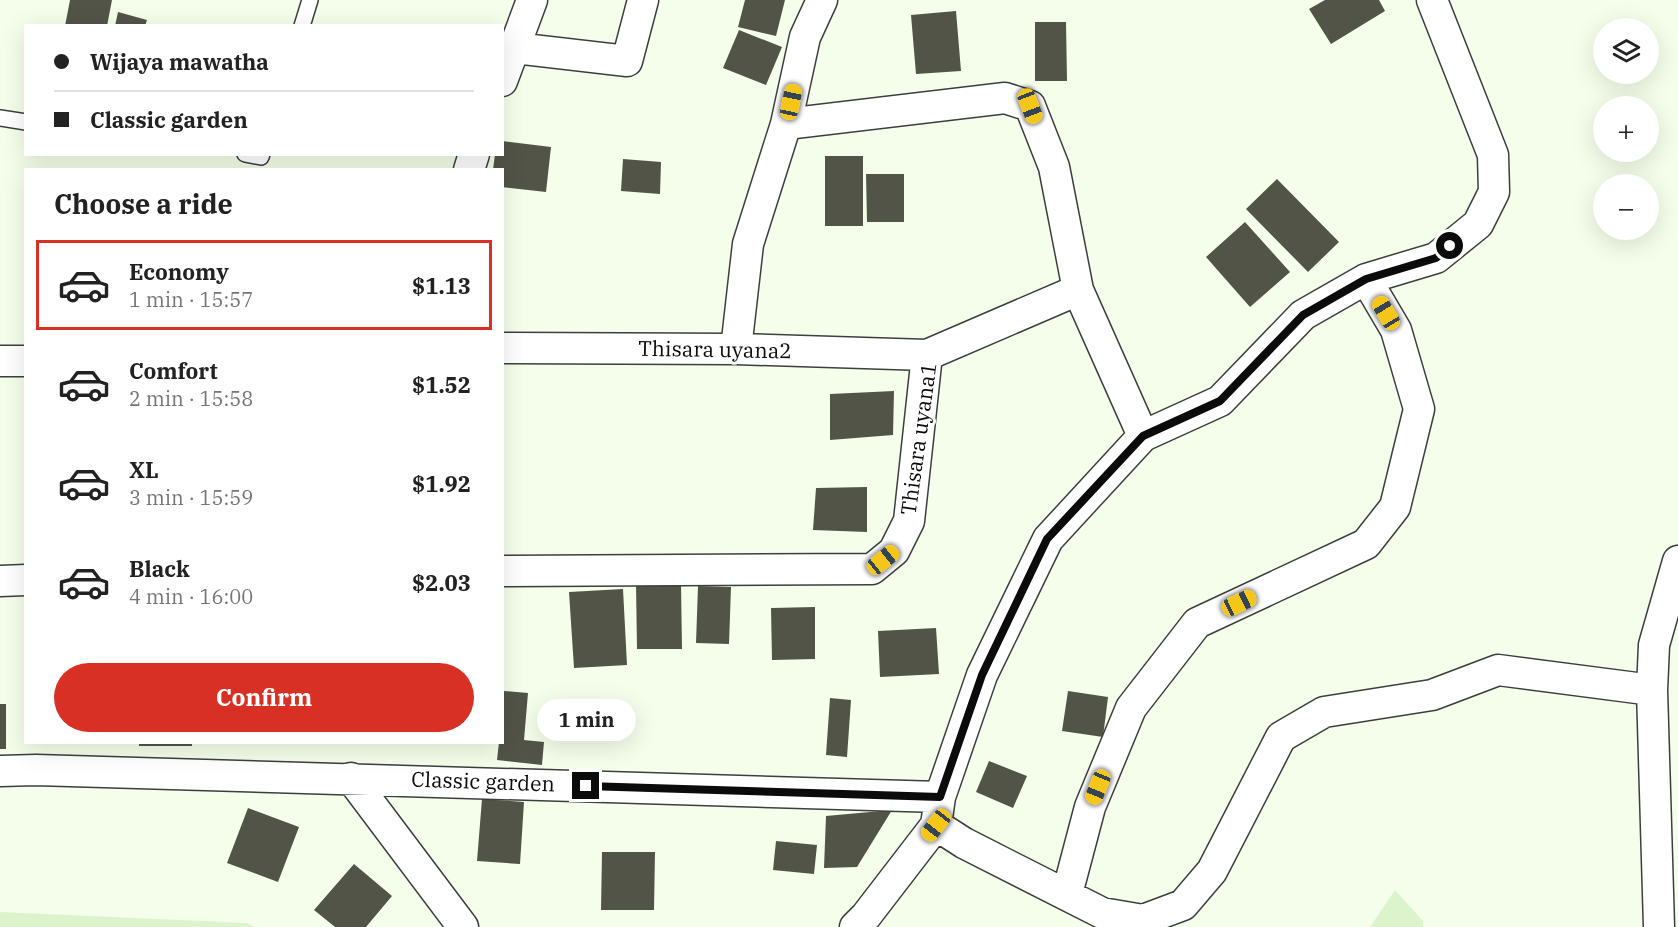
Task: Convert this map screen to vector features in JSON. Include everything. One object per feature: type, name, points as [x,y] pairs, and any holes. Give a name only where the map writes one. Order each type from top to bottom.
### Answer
[{"type":"street","points":[[504,76],[532,0]]},
{"type":"street","points":[[515,48],[627,61],[643,0]]},
{"type":"street","points":[[736,349],[748,244],[786,124],[805,37],[822,0]]},
{"type":"street","points":[[855,927],[866,916],[938,811],[982,675],[1047,539],[1143,436],[1220,401],[1303,315],[1366,279],[1436,258],[1478,224],[1494,192],[1492,155],[1432,0]]},
{"type":"street","points":[[786,124],[1005,98],[1030,106],[1054,167],[1078,290],[1143,436]]},
{"type":"street","points":[[1067,894],[1090,807],[1131,708],[1197,623],[1366,544],[1395,507],[1419,409],[1396,330],[1366,279]]},
{"type":"street","name":"Thisara uyana1","points":[[504,571],[872,569],[894,551],[909,521],[927,355],[1078,290]]},
{"type":"street","name":"Thisara uyana2","points":[[504,348],[736,349],[927,355]]},
{"type":"street","points":[[0,361],[24,361]]},
{"type":"street","points":[[1659,927],[1652,690],[1654,645],[1678,561]]},
{"type":"street","points":[[0,581],[24,580]]},
{"type":"street","points":[[938,811],[964,843],[1102,913],[1143,920],[1183,905],[1212,871],[1281,737],[1324,712],[1432,695],[1498,670],[1652,690]]},
{"type":"street","name":"Classic garden","points":[[0,771],[351,778],[938,811]]},
{"type":"street","points":[[351,778],[463,927]]},
{"type":"lane","points":[[303,24],[310,0]]},
{"type":"lane","points":[[0,118],[24,122]]},
{"type":"green space","points":[[1395,890],[1423,921],[1423,927],[1370,927]]},
{"type":"green space","points":[[0,912],[247,923],[255,927],[0,927]]},
{"type":"building","points":[[70,0],[112,0],[107,24],[65,24]]},
{"type":"building","points":[[745,0],[785,0],[776,36],[738,27]]},
{"type":"building","points":[[1325,0],[1379,0],[1385,11],[1331,44],[1309,9]]},
{"type":"building","points":[[956,11],[961,71],[916,74],[911,15]]},
{"type":"building","points":[[118,12],[147,20],[146,24],[115,24]]},
{"type":"building","points":[[1035,22],[1066,22],[1067,81],[1035,81]]},
{"type":"building","points":[[739,30],[782,47],[766,85],[723,68]]},
{"type":"building","points":[[504,141],[551,147],[546,192],[504,187],[504,168],[493,168],[495,156],[504,156]]},
{"type":"building","points":[[825,156],[863,156],[863,226],[825,226]]},
{"type":"building","points":[[623,159],[661,162],[660,194],[621,191]]},
{"type":"building","points":[[866,174],[904,174],[904,222],[867,222]]},
{"type":"building","points":[[1277,179],[1339,242],[1308,272],[1246,209]]},
{"type":"building","points":[[1245,222],[1290,272],[1250,307],[1206,257]]},
{"type":"building","points":[[894,391],[893,435],[830,440],[830,394]]},
{"type":"building","points":[[867,487],[867,532],[813,530],[816,488]]},
{"type":"building","points":[[636,584],[681,584],[682,649],[637,649]]},
{"type":"building","points":[[698,586],[731,587],[729,644],[696,643]]},
{"type":"building","points":[[623,589],[627,665],[574,668],[569,592]]},
{"type":"building","points":[[815,607],[815,659],[772,660],[771,608]]},
{"type":"building","points":[[936,628],[939,674],[880,677],[878,631]]},
{"type":"building","points":[[504,691],[528,693],[524,740],[544,742],[542,765],[497,760],[499,744],[504,744]]},
{"type":"building","points":[[1068,691],[1108,697],[1103,737],[1062,731]]},
{"type":"building","points":[[830,698],[851,700],[847,757],[826,755]]},
{"type":"building","points":[[0,704],[6,704],[6,749],[0,749]]},
{"type":"building","points":[[139,744],[192,744],[192,746],[139,746]]},
{"type":"building","points":[[989,761],[1027,776],[1013,808],[976,792]]},
{"type":"building","points":[[482,799],[524,802],[520,864],[477,861]]},
{"type":"building","points":[[248,808],[299,827],[278,882],[227,863]]},
{"type":"building","points":[[892,810],[857,867],[824,868],[826,816]]},
{"type":"building","points":[[776,841],[817,845],[814,874],[773,870]]},
{"type":"building","points":[[602,852],[655,852],[654,910],[601,910]]},
{"type":"building","points":[[354,864],[392,896],[366,927],[335,927],[314,910]]},
{"type":"route","points":[[586,786],[940,797],[982,675],[1047,539],[1143,436],[1220,401],[1303,315],[1366,279],[1436,258],[1450,246]]}]
